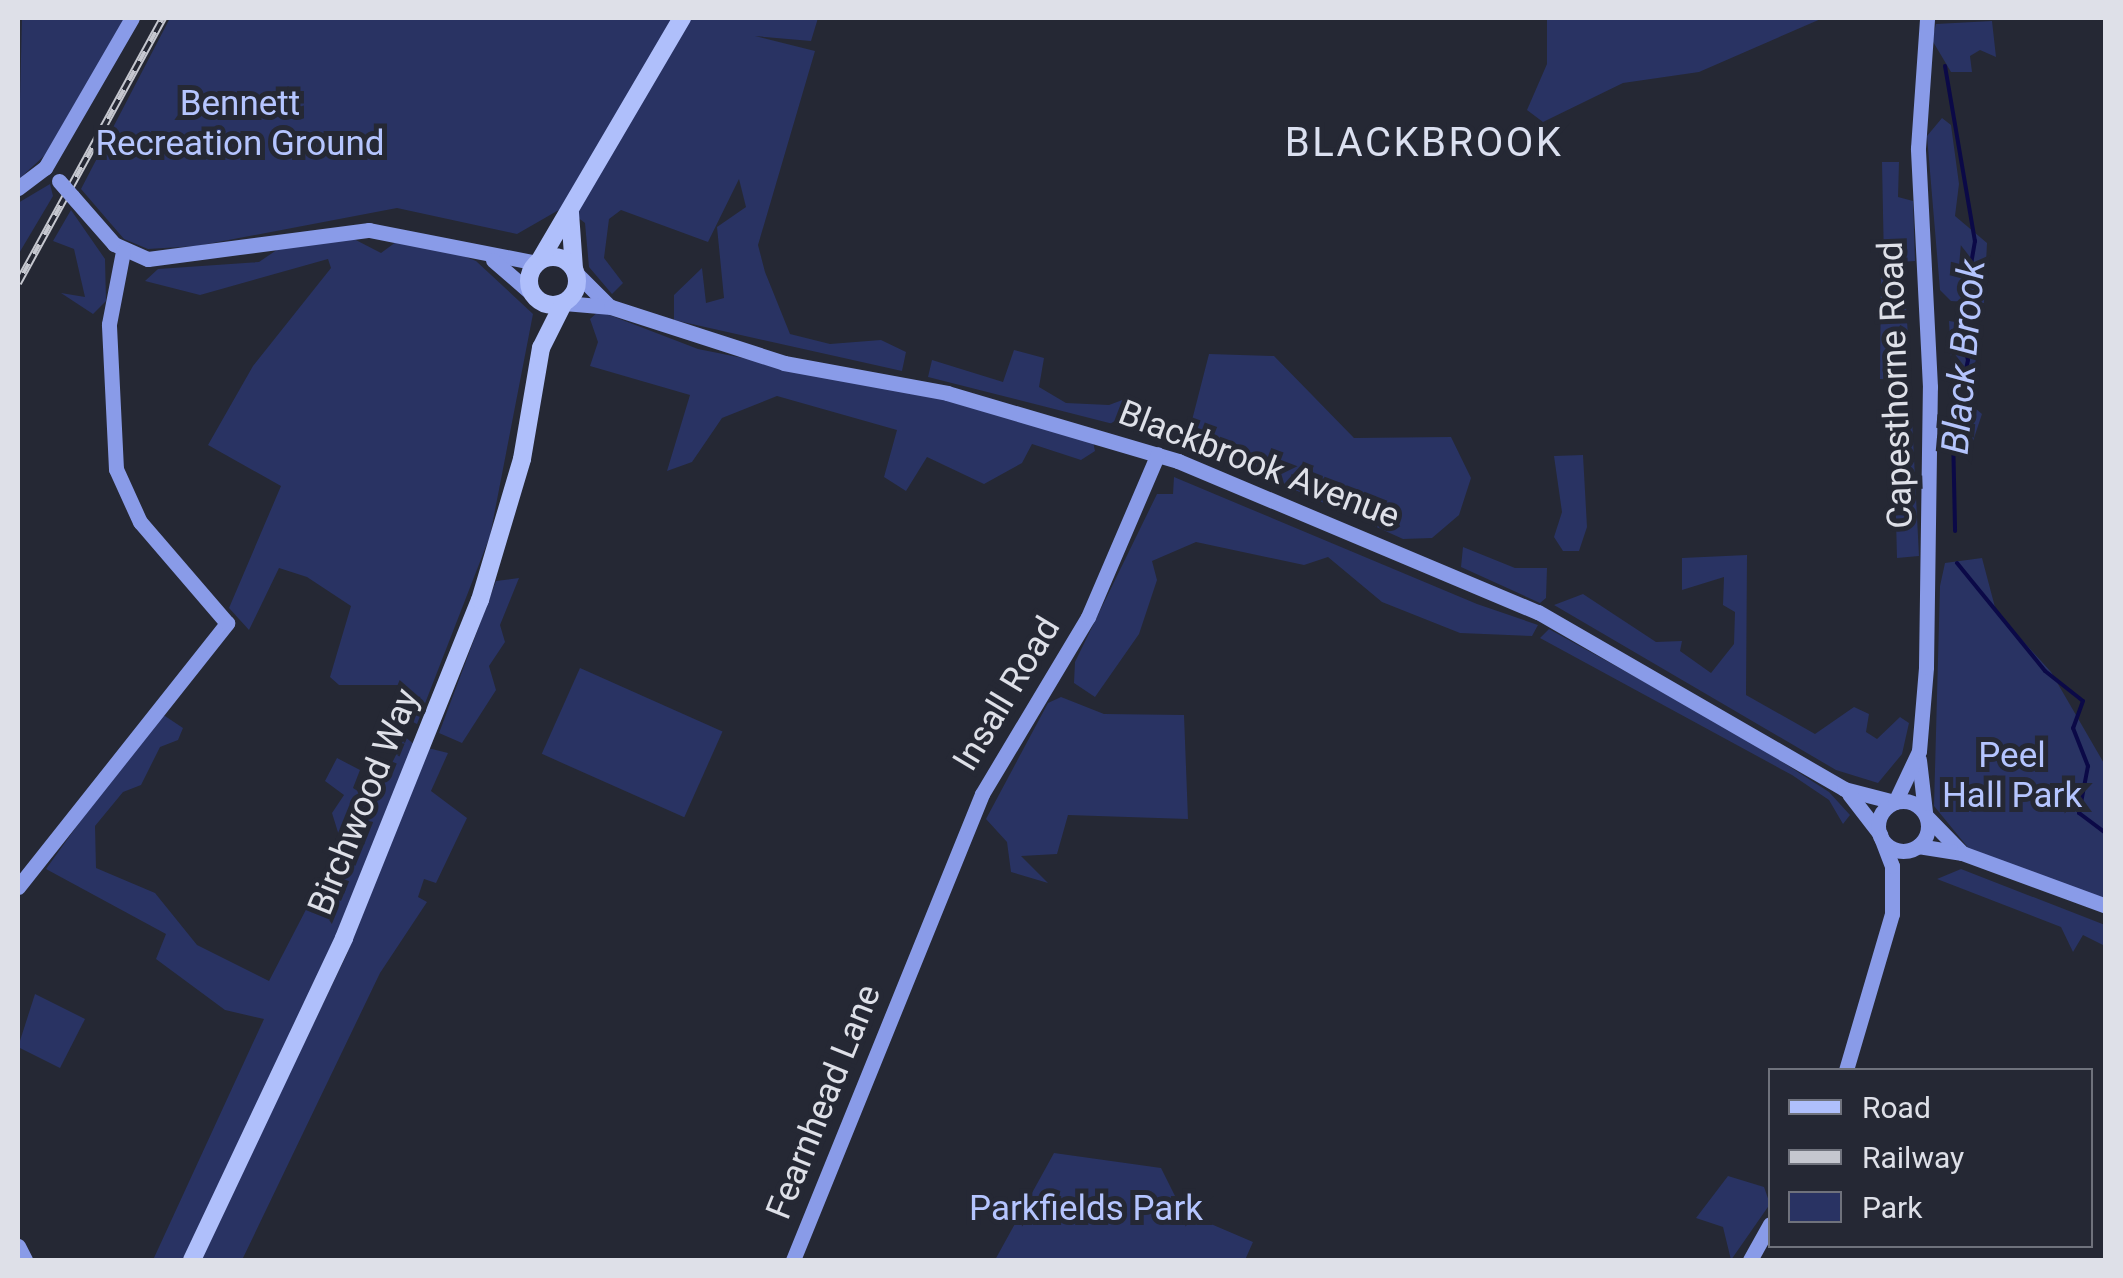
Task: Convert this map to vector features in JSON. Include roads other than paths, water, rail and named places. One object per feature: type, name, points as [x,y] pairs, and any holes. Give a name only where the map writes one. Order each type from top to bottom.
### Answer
[{"type":"main road","points":[[570,213],[575,271],[538,261],[570,213],[682,18]]},
{"type":"main road","name":"Birchwood Way","points":[[538,261],[532,295],[541,348]]},
{"type":"main road","name":"Birchwood Way","points":[[192,1260],[344,938],[433,718],[507,517],[541,348],[575,271]]},
{"type":"main road","points":[[532,295],[564,303]]},
{"type":"street","points":[[18,188],[45,168],[132,18]]},
{"type":"street","name":"Capesthorne Road","points":[[1926,816],[1918,751],[1931,549],[1918,148],[1928,18]]},
{"type":"street","points":[[45,168],[123,251],[162,259],[369,230],[489,257],[538,261]]},
{"type":"street","points":[[18,887],[228,623],[140,522],[116,469],[110,324],[123,251]]},
{"type":"street","points":[[489,257],[532,295]]},
{"type":"street","name":"Blackbrook Avenue","points":[[575,271],[611,307]]},
{"type":"street","name":"Blackbrook Avenue","points":[[564,303],[611,307],[708,343],[947,392],[1158,454],[1545,616],[1844,789],[1895,802],[1926,816]]},
{"type":"street","name":"Insall Road","points":[[911,966],[997,762],[1088,617],[1158,454]]},
{"type":"street","name":"Capesthorne Road","points":[[1880,835],[1918,751]]},
{"type":"street","name":"Blackbrook Avenue","points":[[1844,789],[1880,835]]},
{"type":"street","points":[[1847,1068],[1894,895],[1918,846],[1926,816]]},
{"type":"street","points":[[1926,816],[1962,853]]},
{"type":"street","points":[[1880,835],[1897,850],[1918,846],[1962,853],[2106,906]]},
{"type":"street","points":[[1880,835],[1894,895]]},
{"type":"street","name":"Fearnhead Lane","points":[[793,1260],[911,966]]},
{"type":"street","points":[[1750,1260],[1768,1228]]},
{"type":"street","points":[[18,1246],[25,1260]]},
{"type":"waterway","name":"Black Brook","points":[[1945,66],[1975,241],[1960,328],[1968,360],[1953,432],[1955,531]]},
{"type":"waterway","name":"Black Brook","points":[[1957,563],[2045,671],[2083,701],[2073,728],[2088,766],[2079,813],[2106,833]]},
{"type":"railway","points":[[18,283],[163,18]]},
{"type":"district","name":"BLACKBROOK","points":[[1424,143]]},
{"type":"park label","name":"Bennett Recreation Ground","points":[[240,124]]},
{"type":"park label","name":"Peel Hall Park","points":[[2012,776]]},
{"type":"park label","name":"Parkfields Park","points":[[1086,1209]]}]
